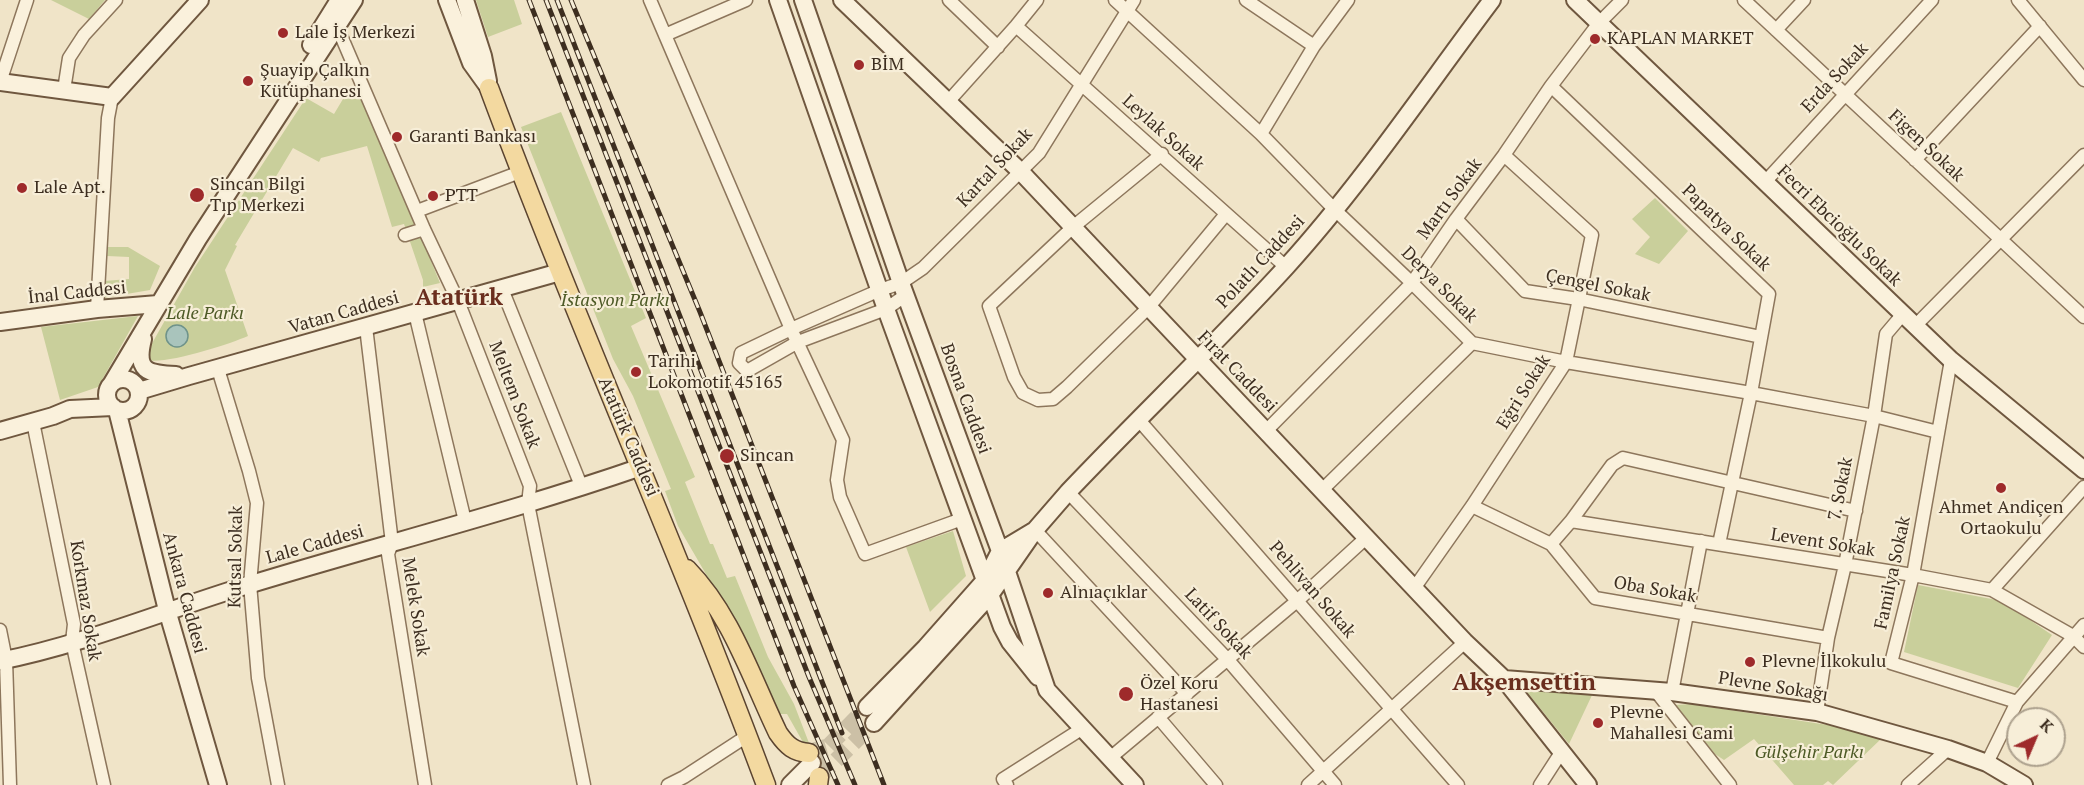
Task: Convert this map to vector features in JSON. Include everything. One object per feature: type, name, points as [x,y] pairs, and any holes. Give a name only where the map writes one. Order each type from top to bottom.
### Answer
[{"type":"main road","name":"Atatürk Caddesi","points":[[489,88],[560,272],[679,561],[764,782]]},
{"type":"main road","points":[[679,561],[699,582],[720,611],[778,734],[814,773]]},
{"type":"street","points":[[27,0],[0,82],[112,97]]},
{"type":"street","points":[[64,90],[69,58],[84,35],[116,0]]},
{"type":"street","points":[[97,309],[108,118],[112,97],[200,0]]},
{"type":"street","points":[[275,122],[282,93],[339,0]]},
{"type":"street","points":[[115,408],[108,399],[110,386],[158,304],[354,0]]},
{"type":"street","points":[[275,122],[299,104],[366,0]]},
{"type":"street","points":[[447,0],[471,63],[489,88]]},
{"type":"street","points":[[465,0],[483,56],[489,88]]},
{"type":"street","points":[[650,0],[791,329],[843,440],[837,480],[840,497],[865,554],[962,519]]},
{"type":"street","points":[[666,35],[746,0]]},
{"type":"street","points":[[778,0],[886,309],[1002,627],[1010,642],[1047,690]]},
{"type":"street","name":"Bosna Caddesi","points":[[803,0],[903,289],[1000,551],[1047,690],[1135,785]]},
{"type":"street","name":"Fırat Caddesi","points":[[842,0],[1021,172],[1503,679],[1588,785]]},
{"type":"street","points":[[949,0],[998,47]]},
{"type":"street","points":[[947,103],[998,47],[1036,0]]},
{"type":"street","name":"Derya Sokak","points":[[1115,0],[1130,5],[1472,343],[1566,362],[1874,416],[1938,432]]},
{"type":"street","points":[[1246,0],[1314,46]]},
{"type":"street","points":[[1261,134],[1314,46],[1348,0]]},
{"type":"street","name":"Polatlı Caddesi","points":[[1000,551],[1035,530],[1068,492],[1286,267],[1335,210],[1431,85],[1492,0]]},
{"type":"street","name":"Fecri Ebcioğlu Sokak","points":[[1575,0],[1915,326],[1952,360],[2084,470]]},
{"type":"street","name":"Martı Sokak","points":[[1266,431],[1412,283],[1456,219],[1504,156],[1551,86],[1599,23],[1622,0]]},
{"type":"street","name":"Figen Sokak","points":[[1744,0],[2083,315]]},
{"type":"street","points":[[1776,30],[1804,0]]},
{"type":"street","name":"Erda Sokak","points":[[1765,182],[1932,0]]},
{"type":"street","points":[[2018,0],[2084,80]]},
{"type":"street","name":"Kartal Sokak","points":[[791,329],[741,353],[739,363],[747,371],[798,342],[886,309],[923,268],[1039,153],[1130,5]]},
{"type":"street","name":"Leylak Sokak","points":[[1016,26],[1286,267]]},
{"type":"street","points":[[1915,160],[2040,26]]},
{"type":"street","name":"Meltem Sokak","points":[[342,38],[423,229],[458,301],[530,486],[528,504],[584,785]]},
{"type":"street","name":"Papatya Sokak","points":[[1551,86],[1769,294],[1719,544]]},
{"type":"street","points":[[1162,154],[1073,227],[989,306],[1014,377],[1023,393],[1038,400],[1053,399],[1067,387],[1148,308],[1226,214]]},
{"type":"street","points":[[1915,326],[2084,155]]},
{"type":"street","name":"Eğri Sokak","points":[[1415,587],[1472,506],[1566,362],[1592,235],[1504,156]]},
{"type":"street","points":[[417,211],[520,172]]},
{"type":"street","name":"Çengel Sokak","points":[[1456,219],[1525,291],[1761,338]]},
{"type":"street","points":[[405,235],[423,229]]},
{"type":"street","name":"Vatan Caddesi","points":[[139,391],[560,272]]},
{"type":"street","points":[[502,289],[582,488]]},
{"type":"street","points":[[791,329],[880,290],[903,289]]},
{"type":"street","name":"İnal Caddesi","points":[[0,321],[158,304]]},
{"type":"street","points":[[415,313],[465,521]]},
{"type":"street","name":"7. Sokak","points":[[1817,712],[1828,638],[1845,565],[1874,416],[1886,334],[1903,314]]},
{"type":"street","points":[[147,324],[139,356],[142,366],[157,374],[189,376]]},
{"type":"street","name":"Melek Sokak","points":[[366,327],[392,543],[388,554],[425,785]]},
{"type":"street","points":[[1322,490],[1472,343]]},
{"type":"street","name":"Familya Sokak","points":[[1952,360],[1913,575],[1891,663],[2017,702]]},
{"type":"street","name":"Kutsal Sokak","points":[[218,369],[257,503],[250,584],[258,678],[278,785]]},
{"type":"street","points":[[0,431],[70,409],[110,386],[116,380],[125,379],[134,383],[139,391],[138,401],[131,409],[122,411],[115,408],[70,409]]},
{"type":"street","name":"Ankara Caddesi","points":[[115,408],[167,610],[218,785]]},
{"type":"street","name":"Pehlivan Sokak","points":[[1138,419],[1458,785]]},
{"type":"street","name":"Korkmaz Sokak","points":[[33,422],[74,624],[72,642],[104,785]]},
{"type":"street","points":[[1551,544],[1612,465],[1623,458],[1856,511]]},
{"type":"street","name":"Lale Caddesi","points":[[3,660],[72,642],[250,584],[582,488],[641,467]]},
{"type":"street","points":[[1992,590],[2084,487]]},
{"type":"street","name":"Latif Sokak","points":[[1068,492],[1228,660],[1335,785]]},
{"type":"street","name":"Oba Sokak","points":[[1472,506],[1551,544],[1595,598],[1828,638]]},
{"type":"street","name":"Levent Sokak","points":[[1571,521],[1913,575],[1992,590],[2073,636],[2084,647]]},
{"type":"street","points":[[874,723],[990,595],[1035,530],[1187,694]]},
{"type":"street","points":[[1110,758],[1297,601],[1367,537]]},
{"type":"street","points":[[1701,542],[1687,614],[1663,691],[1730,785]]},
{"type":"street","points":[[867,706],[925,648],[986,579],[1000,551]]},
{"type":"street","points":[[963,626],[977,621],[1002,627]]},
{"type":"street","points":[[1987,763],[2017,702],[2084,625]]},
{"type":"street","points":[[0,630],[10,785]]},
{"type":"street","points":[[1308,785],[1466,642]]},
{"type":"street","name":"Plevne Sokağı","points":[[1503,679],[1663,691],[1817,712],[1948,749],[1987,763],[2024,785]]},
{"type":"street","points":[[1158,717],[1216,785]]},
{"type":"street","points":[[1007,785],[1003,779],[1083,728]]},
{"type":"street","points":[[668,785],[747,736]]},
{"type":"street","points":[[1908,785],[1948,749]]},
{"type":"street","points":[[1540,785],[1562,751]]},
{"type":"street","points":[[790,785],[814,773]]},
{"type":"green space","points":[[51,0],[105,0],[89,19]]},
{"type":"green space","points":[[476,0],[514,0],[522,24],[488,37]]},
{"type":"green space","name":"Lale Parkı","points":[[362,93],[440,283],[423,287],[423,280],[404,224],[392,227],[367,146],[321,158],[319,162],[293,148],[235,245],[237,246],[225,270],[248,336],[182,357],[147,360],[146,354],[195,267],[306,98],[334,114],[343,99]]},
{"type":"green space","name":"İstasyon Parkı","points":[[561,112],[646,318],[631,326],[695,477],[685,482],[710,544],[713,544],[727,578],[735,576],[768,657],[794,704],[809,743],[804,744],[787,714],[779,714],[721,600],[678,526],[665,491],[671,489],[633,396],[613,359],[521,127]]},
{"type":"green space","points":[[1655,198],[1688,231],[1659,264],[1635,254],[1650,237],[1632,219]]},
{"type":"green space","points":[[108,247],[128,247],[160,266],[150,290],[103,298],[104,281],[129,279],[129,257],[107,256]]},
{"type":"green space","points":[[138,316],[98,387],[60,400],[41,327]]},
{"type":"green space","points":[[953,531],[966,576],[930,612],[906,547]]},
{"type":"green space","points":[[1918,585],[2002,601],[2052,635],[2018,688],[1904,652]]},
{"type":"green space","points":[[1530,687],[1593,693],[1569,744],[1527,692]]},
{"type":"green space","name":"Gülşehir Parkı","points":[[1690,704],[1841,727],[1882,738],[1833,785],[1828,781],[1823,785],[1794,785],[1754,739],[1724,760],[1715,754],[1676,705]]},
{"type":"water","points":[[177,325],[185,328],[188,336],[185,344],[177,347],[169,344],[166,336],[169,328]]},
{"type":"tunnel","points":[[812,763],[867,707]]},
{"type":"tunnel","points":[[819,777],[874,723]]},
{"type":"tunnel","points":[[809,753],[829,747]]},
{"type":"railway","points":[[529,0],[794,686],[838,785]]},
{"type":"railway","points":[[546,0],[809,677],[855,785]]},
{"type":"railway","points":[[557,0],[842,733]]},
{"type":"railway","points":[[571,0],[700,312],[884,785]]},
{"type":"place","name":"Lale İş Merkezi","points":[[283,33]]},
{"type":"place","name":"KAPLAN MARKET","points":[[1595,39]]},
{"type":"place","name":"BİM","points":[[859,65]]},
{"type":"place","name":"Şuayip Çalkın Kütüphanesi","points":[[248,81]]},
{"type":"place","name":"Garanti Bankası","points":[[397,137]]},
{"type":"place","name":"Lale Apt.","points":[[22,188]]},
{"type":"place","name":"Sincan Bilgi Tıp Merkezi","points":[[197,195]]},
{"type":"place","name":"PTT","points":[[433,196]]},
{"type":"place","name":"Tarihi Lokomotif 45165","points":[[636,372]]},
{"type":"place","name":"Sincan","points":[[727,456]]},
{"type":"place","name":"Ahmet Andiçen Ortaokulu","points":[[2001,488]]},
{"type":"place","name":"Alnıaçıklar","points":[[1048,593]]},
{"type":"place","name":"Plevne İlkokulu","points":[[1750,662]]},
{"type":"place","name":"Özel Koru Hastanesi","points":[[1126,694]]},
{"type":"place","name":"Plevne Mahallesi Cami","points":[[1598,723]]},
{"type":"district","name":"Atatürk","points":[[459,298]]},
{"type":"district","name":"Akşemsettin","points":[[1524,683]]}]
